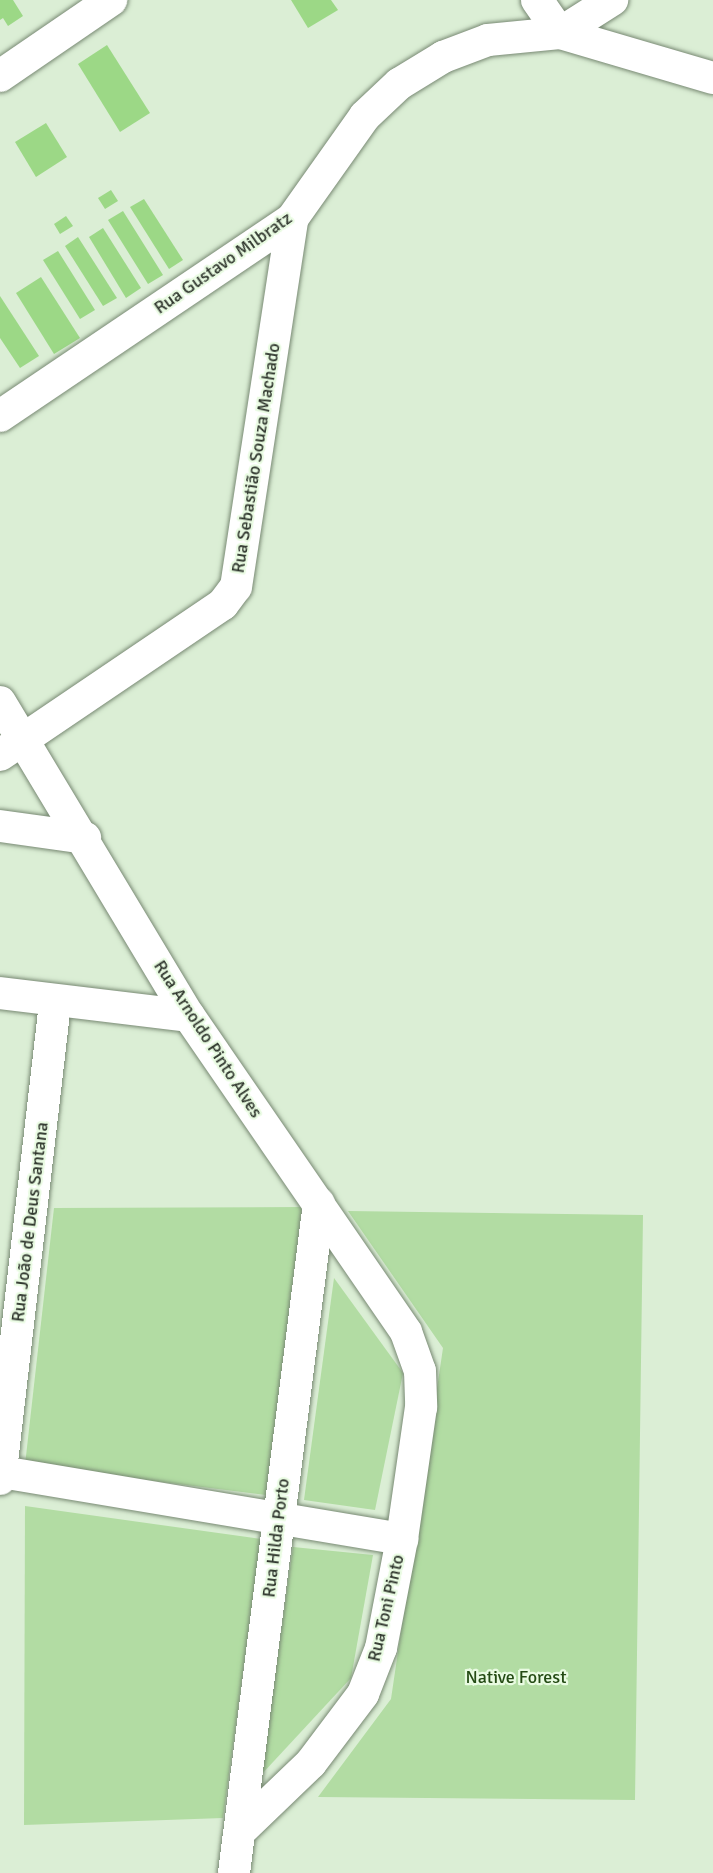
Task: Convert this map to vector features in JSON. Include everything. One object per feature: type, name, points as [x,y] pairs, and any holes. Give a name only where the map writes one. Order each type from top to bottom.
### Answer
[{"type":"street","points":[[0,76],[111,0]]},
{"type":"street","points":[[537,0],[560,33],[713,78]]},
{"type":"street","name":"Rua Gustavo Milbratz","points":[[0,416],[292,219],[365,116],[399,84],[443,57],[488,40],[560,33],[612,0]]},
{"type":"street","name":"Rua Sebastião Souza Machado","points":[[12,746],[224,604],[236,587],[292,219]]},
{"type":"street","name":"Rua Arnoldo Pinto Alves","points":[[0,702],[12,746],[85,838],[189,1016],[406,1332],[420,1371]]},
{"type":"street","points":[[0,826],[85,838]]},
{"type":"street","points":[[0,993],[189,1016]]},
{"type":"street","name":"Rua João de Deus Santana","points":[[0,1475],[55,1001]]},
{"type":"street","name":"Rua Hilda Porto","points":[[234,1873],[319,1203]]},
{"type":"street","name":"Rua Toni Pinto","points":[[240,1832],[311,1763],[363,1694],[381,1648],[402,1539],[421,1407],[420,1371]]},
{"type":"street","points":[[0,1475],[278,1517],[402,1539]]},
{"type":"green space","points":[[302,1207],[266,1495],[25,1465],[54,1208]]},
{"type":"green space","name":"Native Forest","points":[[348,1211],[643,1215],[635,1800],[318,1797],[391,1699],[443,1348]]},
{"type":"green space","points":[[334,1278],[403,1373],[375,1510],[304,1500]]},
{"type":"green space","points":[[25,1506],[261,1539],[223,1818],[24,1825]]},
{"type":"green space","points":[[293,1547],[373,1555],[351,1678],[261,1775]]},
{"type":"building","points":[[0,0],[13,0],[23,16],[8,26],[3,18],[0,20]]},
{"type":"building","points":[[291,0],[331,0],[338,10],[308,28]]},
{"type":"building","points":[[107,45],[150,113],[120,132],[78,64]]},
{"type":"building","points":[[46,123],[67,157],[36,177],[15,142]]},
{"type":"building","points":[[111,190],[118,201],[105,209],[98,198]]},
{"type":"building","points":[[144,199],[183,260],[169,269],[130,207]]},
{"type":"building","points":[[123,211],[163,275],[148,284],[108,220]]},
{"type":"building","points":[[66,216],[73,226],[60,234],[54,224]]},
{"type":"building","points":[[103,228],[141,288],[126,298],[89,237]]},
{"type":"building","points":[[78,237],[117,298],[103,306],[65,246]]},
{"type":"building","points":[[58,251],[95,310],[80,319],[43,260]]},
{"type":"building","points":[[41,277],[80,338],[54,354],[16,293]]},
{"type":"building","points":[[0,296],[39,356],[20,368],[0,338]]}]
